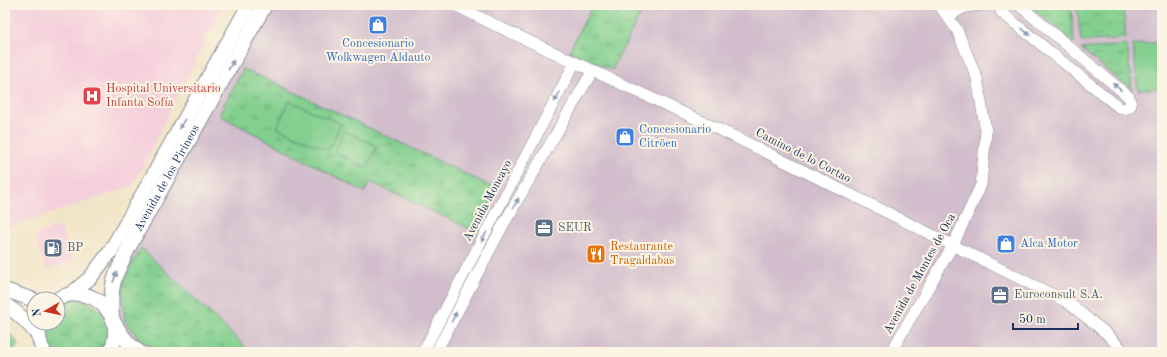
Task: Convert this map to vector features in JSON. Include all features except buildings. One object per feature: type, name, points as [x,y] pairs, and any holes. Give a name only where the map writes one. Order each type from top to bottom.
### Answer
[{"type":"main road","name":"Avenida de los Pirineos","points":[[66,293],[90,278],[110,252],[250,5]]},
{"type":"main road","name":"Avenida de los Pirineos","points":[[110,352],[114,345],[116,334],[110,302],[115,276],[121,262],[265,5]]},
{"type":"main road","points":[[5,290],[26,297]]},
{"type":"main road","points":[[66,296],[83,294],[95,298],[105,306],[132,348],[139,352]]},
{"type":"main road","points":[[5,305],[14,310],[28,323],[40,342]]},
{"type":"street","name":"Camino de lo Cortao","points":[[455,5],[734,136],[1067,302],[1106,333],[1124,352]]},
{"type":"street","name":"Avenida de Montes de Oca","points":[[891,352],[953,245],[981,184],[986,132],[978,78],[957,30],[939,5]]},
{"type":"street","points":[[948,18],[966,6],[984,5]]},
{"type":"street","points":[[998,5],[1002,13],[1121,109],[1128,108],[1131,105],[1129,97],[1019,5]]},
{"type":"street","name":"Avenida Moncayo","points":[[423,352],[575,62]]},
{"type":"street","name":"Avenida Moncayo","points":[[436,352],[506,220],[593,70]]},
{"type":"street","points":[[496,214],[506,220]]},
{"type":"shaded area","name":"Hospital Universitario Infanta Sofía","points":[[5,5],[223,5],[133,186],[5,229]]},
{"type":"shaded area","points":[[265,5],[1162,5],[1162,352],[139,352],[123,336],[111,288]]},
{"type":"shaded area","name":"BP","points":[[60,226],[73,261],[46,270],[34,235]]},
{"type":"green space","points":[[593,5],[645,5],[612,70],[569,51]]},
{"type":"green space","points":[[1029,5],[1071,5],[1074,43]]},
{"type":"green space","points":[[1077,5],[1123,5],[1126,38],[1081,42]]},
{"type":"green space","points":[[1162,42],[1162,88],[1138,90],[1133,45]]},
{"type":"green space","points":[[1127,45],[1132,90],[1081,49]]},
{"type":"green space","points":[[243,69],[497,189],[476,231],[370,182],[365,192],[221,116],[220,113]]},
{"type":"green space","points":[[289,101],[341,124],[329,150],[277,128]]},
{"type":"green space","points":[[344,131],[377,146],[367,168],[335,152]]},
{"type":"green space","points":[[141,248],[251,352],[161,352],[140,340],[125,321],[122,294],[124,278]]},
{"type":"green space","points":[[83,299],[102,311],[110,332],[108,343],[103,352],[49,352],[47,350],[45,331],[66,331],[66,301]]},
{"type":"green space","points":[[5,329],[18,343],[14,352],[5,352]]},
{"type":"place","name":"Concesionario Wolkwagen Aldauto","points":[[378,25]]},
{"type":"place","name":"Hospital Universitario Infanta Sofía","points":[[92,96]]},
{"type":"place","name":"Concesionario Citröen","points":[[625,137]]},
{"type":"place","name":"SEUR","points":[[544,228]]},
{"type":"place","name":"Alca Motor","points":[[1006,244]]},
{"type":"place","name":"BP","points":[[53,248]]},
{"type":"place","name":"Restaurante Tragaldabas","points":[[596,254]]},
{"type":"place","name":"Euroconsult S.A.","points":[[1000,295]]}]
